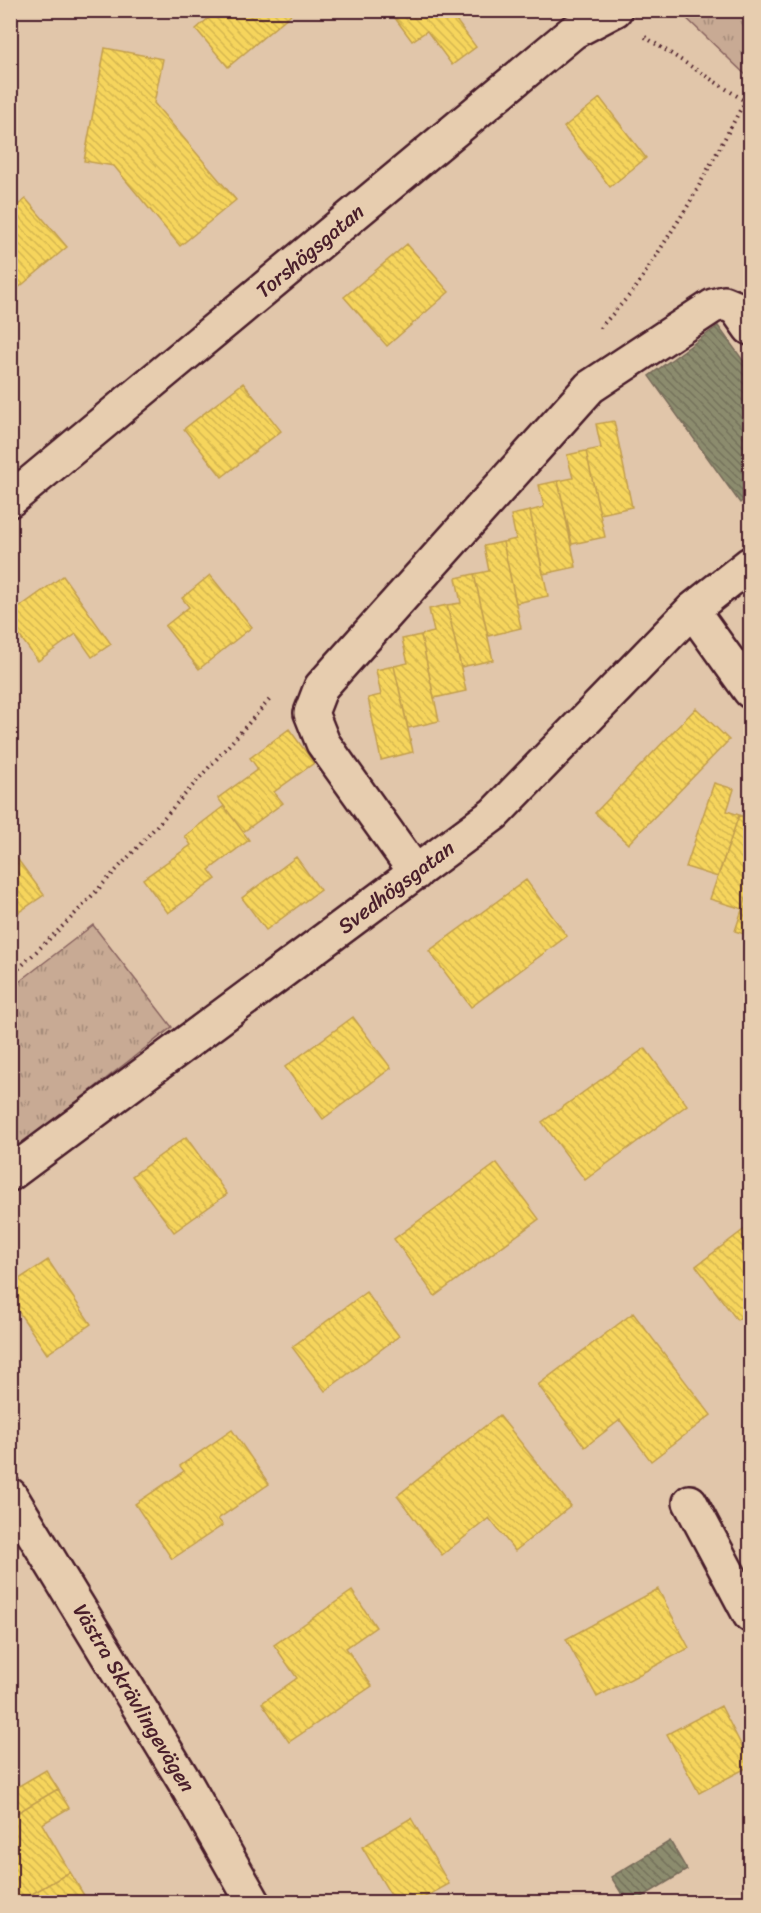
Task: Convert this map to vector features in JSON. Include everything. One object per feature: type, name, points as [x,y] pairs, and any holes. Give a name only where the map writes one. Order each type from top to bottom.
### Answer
[{"type":"street","name":"Torshögsgatan","points":[[10,500],[573,32],[612,12]]},
{"type":"street","points":[[416,873],[323,743],[312,713],[321,687],[590,387],[713,306],[723,303],[736,308],[750,328]]},
{"type":"street","name":"Svedhögsgatan","points":[[10,1174],[494,814],[692,610],[750,564]]},
{"type":"street","points":[[692,610],[750,691]]},
{"type":"street","name":"Västra Skrävlingevägen","points":[[10,1495],[186,1784],[253,1902]]},
{"type":"street","points":[[690,1502],[750,1615]]},
{"type":"path","points":[[612,12],[746,101]]},
{"type":"green space","points":[[679,11],[750,11],[750,79]]},
{"type":"green space","points":[[93,925],[172,1027],[11,1153],[11,988]]},
{"type":"building: Homes","points":[[218,10],[296,10],[228,67],[196,29]]},
{"type":"building: Homes","points":[[389,10],[453,10],[450,12],[476,47],[452,65],[427,31],[412,41]]},
{"type":"building: Homes","points":[[105,48],[163,59],[154,103],[236,200],[180,246],[114,166],[84,161]]},
{"type":"building: Homes","points":[[600,98],[646,158],[610,187],[564,127]]},
{"type":"building: Homes","points":[[26,199],[67,247],[10,295],[10,211]]},
{"type":"building: Homes","points":[[407,244],[449,292],[387,346],[344,297]]},
{"type":"building: Homes","points":[[243,383],[281,431],[222,477],[184,429]]},
{"type":"building: Homes","points":[[614,421],[632,507],[600,514],[586,451],[601,448],[596,424]]},
{"type":"building: Homes","points":[[586,451],[605,537],[572,544],[558,481],[573,478],[567,455]]},
{"type":"building: Homes","points":[[558,481],[576,567],[543,574],[530,511],[544,507],[539,485]]},
{"type":"building: Homes","points":[[530,511],[548,596],[516,603],[503,542],[516,539],[511,515]]},
{"type":"building: Homes","points":[[503,542],[521,628],[488,636],[474,574],[489,571],[484,546]]},
{"type":"building: Homes","points":[[474,574],[493,660],[461,667],[447,605],[461,603],[456,578]]},
{"type":"building: Homes","points":[[210,575],[252,627],[199,669],[165,626],[189,607],[182,598]]},
{"type":"building: Homes","points":[[63,576],[111,644],[92,657],[76,634],[38,661],[10,623],[10,614]]},
{"type":"building: Homes","points":[[447,605],[466,691],[434,698],[421,635],[434,632],[429,609]]},
{"type":"building: Homes","points":[[421,635],[439,721],[408,728],[394,666],[408,663],[402,639]]},
{"type":"building: Homes","points":[[394,666],[413,752],[381,760],[368,698],[381,695],[376,670]]},
{"type":"building: Homes","points":[[696,708],[729,740],[628,844],[595,813]]},
{"type":"building: Homes","points":[[289,729],[314,763],[274,792],[283,803],[243,832],[218,798],[258,769],[250,758]]},
{"type":"building: Homes","points":[[714,783],[734,789],[727,811],[739,815],[718,877],[686,867]]},
{"type":"building: Homes","points":[[224,806],[249,840],[209,870],[216,879],[168,913],[143,879],[191,845],[185,836]]},
{"type":"building: Homes","points":[[739,815],[750,819],[750,886],[743,909],[710,899]]},
{"type":"building: Homes","points":[[10,849],[44,895],[10,918]]},
{"type":"building: Homes","points":[[296,857],[320,890],[266,930],[242,898]]},
{"type":"building: Homes","points":[[526,880],[567,936],[471,1007],[429,951]]},
{"type":"building: Homes","points":[[750,886],[750,936],[735,931]]},
{"type":"building: Homes","points":[[353,1017],[391,1068],[323,1119],[285,1067]]},
{"type":"building: Homes","points":[[645,1048],[687,1105],[585,1180],[542,1122]]},
{"type":"building: Homes","points":[[186,1137],[227,1194],[174,1232],[132,1176]]},
{"type":"building: Homes","points":[[497,1163],[539,1219],[435,1296],[394,1239]]},
{"type":"building: Homes","points":[[750,1225],[750,1310],[737,1320],[696,1266]]},
{"type":"building: Homes","points":[[48,1260],[91,1324],[47,1354],[10,1299],[10,1285]]},
{"type":"building: Homes","points":[[366,1292],[399,1336],[325,1391],[292,1347]]},
{"type":"building: Homes","points":[[633,1313],[711,1415],[651,1461],[620,1420],[585,1447],[538,1385]]},
{"type":"building: Homes","points":[[499,1415],[571,1506],[515,1551],[489,1518],[442,1555],[397,1496]]},
{"type":"building: Homes","points":[[232,1430],[269,1484],[218,1519],[223,1525],[172,1559],[135,1504],[184,1471],[180,1466]]},
{"type":"building: Homes","points":[[658,1589],[689,1648],[597,1697],[566,1639]]},
{"type":"building: Homes","points":[[352,1591],[376,1627],[346,1648],[372,1686],[289,1742],[262,1703],[297,1678],[274,1645]]},
{"type":"building: Homes","points":[[721,1706],[750,1766],[699,1793],[667,1734]]},
{"type":"building: Homes","points":[[46,1770],[58,1789],[10,1817],[10,1771],[19,1786]]},
{"type":"building: Homes","points":[[58,1789],[69,1808],[42,1824],[70,1872],[18,1902],[10,1902],[10,1843],[15,1841],[10,1833],[10,1817]]},
{"type":"building: Homes","points":[[411,1818],[449,1884],[416,1902],[395,1902],[362,1847]]},
{"type":"building: Homes","points":[[70,1872],[88,1902],[18,1902]]},
{"type":"building: Industry","points":[[718,326],[750,370],[750,495],[740,503],[649,376]]},
{"type":"building: Industry","points":[[670,1841],[687,1870],[634,1902],[627,1902],[611,1877]]}]
